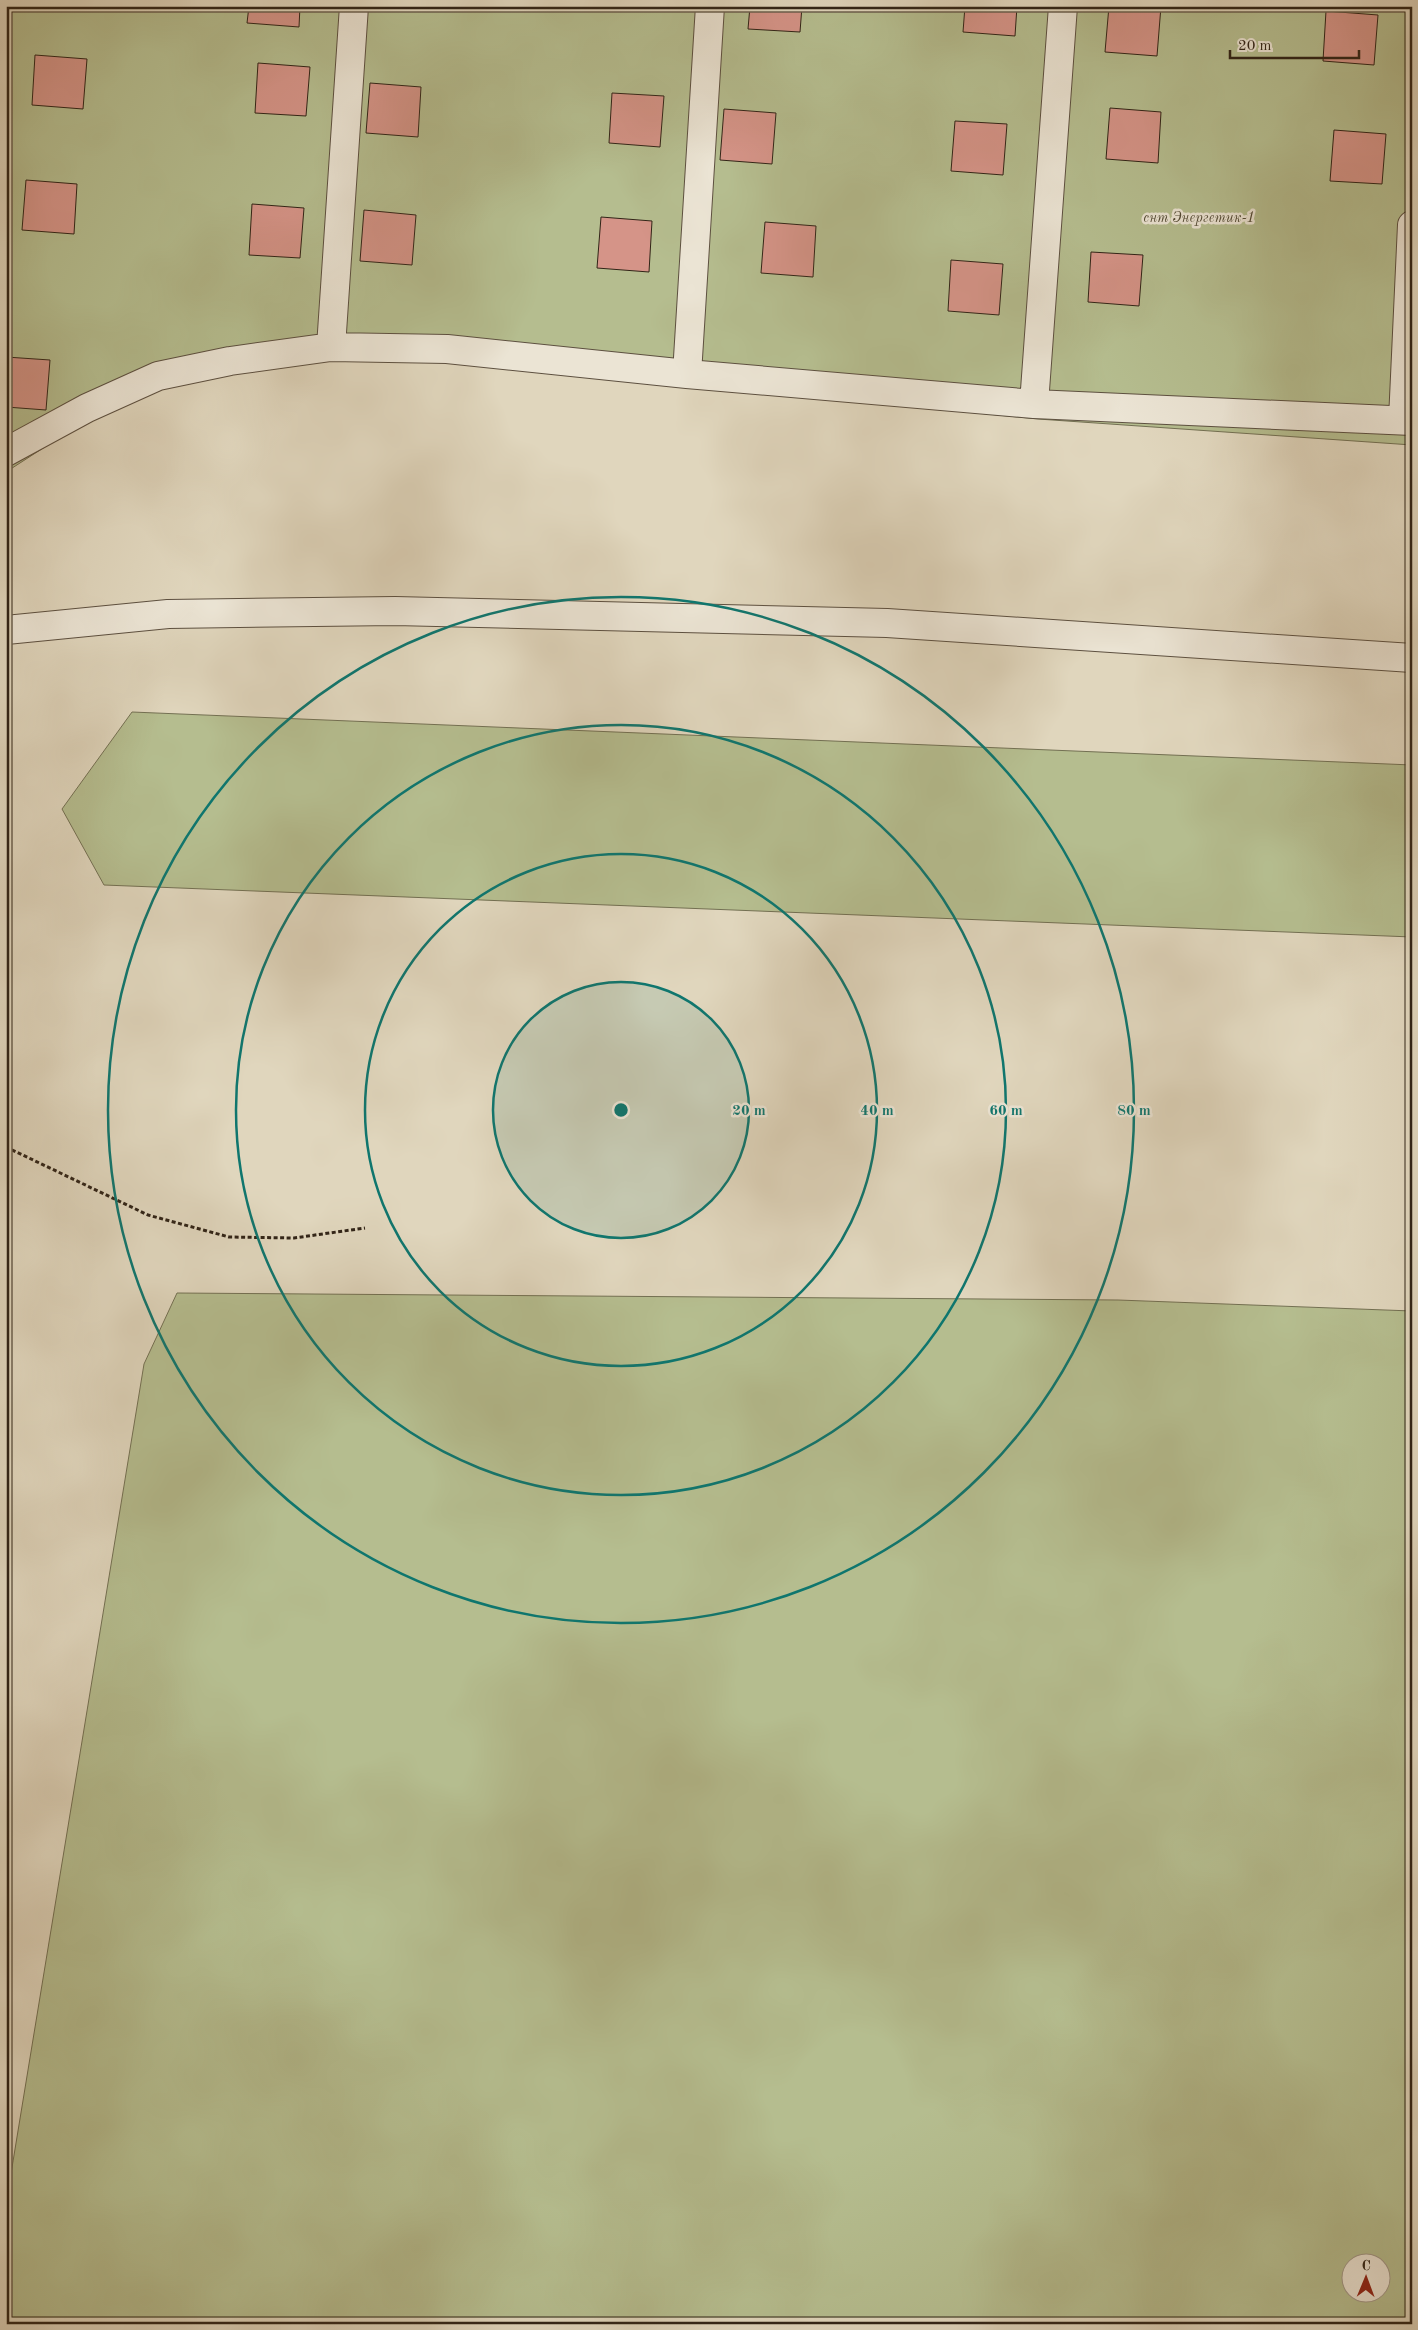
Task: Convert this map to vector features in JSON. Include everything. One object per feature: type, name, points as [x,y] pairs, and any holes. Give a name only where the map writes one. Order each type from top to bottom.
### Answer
[{"type":"street","points":[[331,347],[354,6]]},
{"type":"street","points":[[687,374],[710,6]]},
{"type":"street","points":[[1034,404],[1063,6]]},
{"type":"street","points":[[6,452],[87,408],[158,376],[230,361],[331,347],[447,349],[687,374],[1034,404],[1407,421],[1412,225]]},
{"type":"street","points":[[6,630],[168,614],[395,610],[887,623],[1412,658]]},
{"type":"path","points":[[6,1147],[148,1215],[229,1236],[294,1238],[365,1228]]},
{"type":"green space","name":"снт Энергетик-1","points":[[6,6],[1412,6],[1412,445],[1038,419],[483,364],[380,359],[311,360],[153,389],[99,412],[6,472]]},
{"type":"green space","points":[[132,712],[1412,765],[1412,937],[104,885],[62,809]]},
{"type":"green space","points":[[177,1293],[1118,1300],[1412,1311],[1412,2324],[6,2324],[6,2204],[144,1364]]},
{"type":"building","points":[[249,6],[300,6],[299,27],[247,23]]},
{"type":"building","points":[[750,6],[802,6],[800,32],[748,29]]},
{"type":"building","points":[[965,6],[1017,6],[1015,36],[963,32]]},
{"type":"building","points":[[1109,6],[1161,6],[1157,56],[1105,52]]},
{"type":"building","points":[[1326,11],[1378,15],[1374,65],[1323,61]]},
{"type":"building","points":[[35,55],[87,59],[83,109],[32,105]]},
{"type":"building","points":[[258,63],[310,67],[306,116],[255,113]]},
{"type":"building","points":[[370,83],[421,87],[418,137],[366,133]]},
{"type":"building","points":[[612,93],[664,96],[660,147],[609,143]]},
{"type":"building","points":[[1110,108],[1161,112],[1158,163],[1106,159]]},
{"type":"building","points":[[724,109],[776,113],[772,164],[720,160]]},
{"type":"building","points":[[955,121],[1007,124],[1003,175],[951,171]]},
{"type":"building","points":[[1334,130],[1386,134],[1382,184],[1330,181]]},
{"type":"building","points":[[26,180],[77,184],[74,234],[22,230]]},
{"type":"building","points":[[252,204],[304,208],[300,258],[249,255]]},
{"type":"building","points":[[364,210],[416,215],[412,265],[360,261]]},
{"type":"building","points":[[601,217],[652,221],[649,272],[597,268]]},
{"type":"building","points":[[765,222],[816,226],[813,277],[761,273]]},
{"type":"building","points":[[1091,252],[1143,255],[1139,306],[1088,302]]},
{"type":"building","points":[[951,260],[1003,264],[999,315],[948,311]]},
{"type":"building","points":[[6,357],[50,360],[46,410],[6,407]]}]
